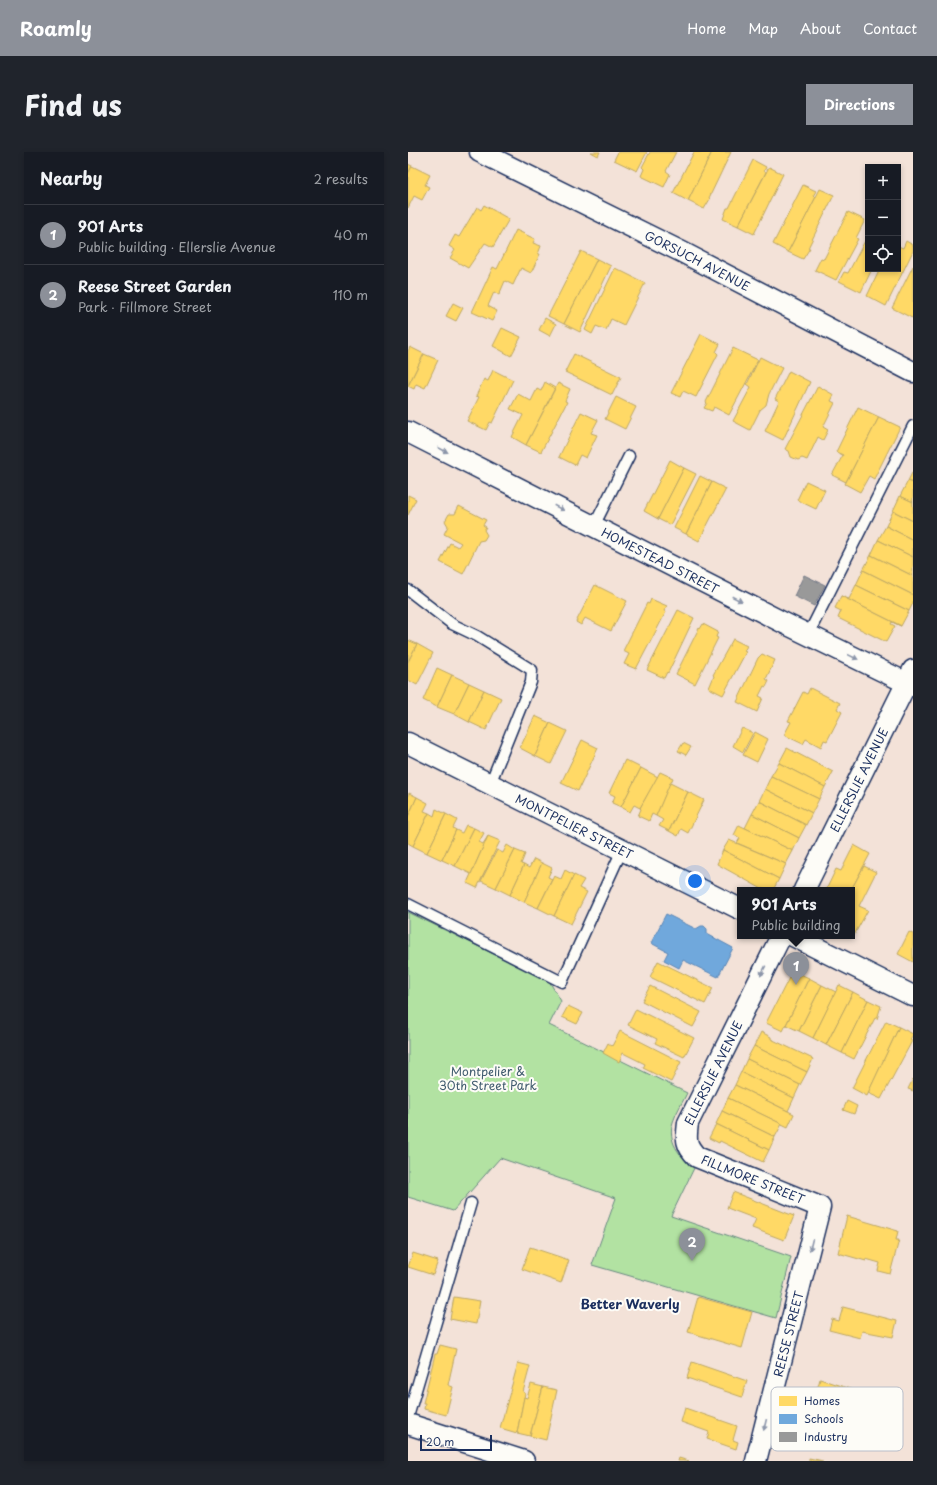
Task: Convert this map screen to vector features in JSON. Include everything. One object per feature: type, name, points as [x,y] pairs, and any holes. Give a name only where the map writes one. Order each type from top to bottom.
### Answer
[{"type":"street","name":"GORSUCH AVENUE","points":[[480,152],[682,252],[913,372]]},
{"type":"street","name":"HOMESTEAD STREET","points":[[408,432],[808,635],[911,680]]},
{"type":"street","name":"ELLERSLIE AVENUE","points":[[806,887],[911,680]]},
{"type":"street","name":"MONTPELIER STREET","points":[[408,743],[737,908]]},
{"type":"street","name":"ELLERSLIE AVENUE","points":[[688,1147],[688,1122],[780,939]]},
{"type":"street","points":[[799,939],[913,996]]},
{"type":"street","name":"FILLMORE STREET","points":[[688,1147],[697,1157],[820,1207]]},
{"type":"street","name":"REESE STREET","points":[[775,1387],[820,1207]]},
{"type":"street","name":"REESE STREET","points":[[756,1461],[771,1401]]},
{"type":"street","points":[[408,1424],[524,1461]]},
{"type":"lane","points":[[808,635],[913,426]]},
{"type":"lane","points":[[594,526],[629,456]]},
{"type":"lane","points":[[408,590],[452,624],[477,636],[532,670],[531,682],[490,784]]},
{"type":"lane","points":[[408,904],[562,982],[622,850]]},
{"type":"lane","points":[[408,1417],[471,1203]]},
{"type":"green space","name":"Montpelier & 30th Street Park","points":[[408,912],[549,981],[561,1001],[549,1025],[687,1093],[674,1118],[672,1135],[673,1142],[679,1153],[689,1163],[695,1166],[671,1216],[791,1257],[776,1318],[592,1265],[616,1198],[500,1158],[453,1211],[408,1197]]},
{"type":"building: Homes","points":[[591,152],[600,152],[598,156]]},
{"type":"building: Homes","points":[[618,152],[647,152],[637,171],[614,160]]},
{"type":"building: Homes","points":[[650,152],[676,152],[666,171],[670,174],[664,187],[641,176],[644,169],[642,167]]},
{"type":"building: Homes","points":[[694,152],[712,152],[688,201],[673,193]]},
{"type":"building: Homes","points":[[712,152],[731,152],[704,209],[688,201]]},
{"type":"building: Homes","points":[[753,160],[766,167],[764,171],[766,172],[738,226],[723,219],[727,208],[729,208]]},
{"type":"building: Homes","points":[[408,164],[412,166],[408,174]]},
{"type":"building: Homes","points":[[412,166],[430,175],[425,185],[429,187],[422,200],[414,196],[408,208],[408,174]]},
{"type":"building: Homes","points":[[769,167],[783,174],[754,234],[738,226]]},
{"type":"building: Homes","points":[[803,185],[816,191],[813,196],[816,197],[788,252],[773,244]]},
{"type":"building: Homes","points":[[820,189],[834,195],[808,248],[810,248],[803,259],[788,252]]},
{"type":"building: Homes","points":[[484,205],[509,219],[493,247],[485,243],[468,268],[450,258],[455,250],[449,246],[455,235],[459,237],[477,207],[481,210]]},
{"type":"building: Homes","points":[[848,212],[865,220],[856,238],[858,239],[836,280],[815,270],[821,258],[824,259]]},
{"type":"building: Homes","points":[[516,230],[535,239],[533,243],[541,246],[538,254],[540,254],[531,273],[521,268],[513,285],[505,281],[499,295],[494,292],[488,306],[497,311],[492,321],[472,312],[493,267],[497,269]]},
{"type":"building: Homes","points":[[865,241],[865,272],[871,272],[861,292],[839,281],[844,272],[848,273]]},
{"type":"building: Homes","points":[[906,241],[913,245],[913,251],[886,306],[867,296],[879,272],[901,272],[901,247],[903,248]]},
{"type":"building: Homes","points":[[581,251],[597,259],[564,324],[548,316]]},
{"type":"building: Homes","points":[[597,259],[611,266],[580,332],[564,324]]},
{"type":"building: Homes","points":[[913,266],[913,316],[912,318],[892,308]]},
{"type":"building: Homes","points":[[615,268],[645,283],[624,325],[611,319],[606,330],[596,326],[592,334],[585,330]]},
{"type":"building: Homes","points":[[453,303],[463,308],[456,321],[446,316]]},
{"type":"building: Homes","points":[[545,318],[556,324],[550,336],[539,330]]},
{"type":"building: Homes","points":[[502,328],[521,337],[511,356],[493,346]]},
{"type":"building: Homes","points":[[701,334],[720,344],[716,352],[718,354],[696,397],[683,391],[680,397],[671,393]]},
{"type":"building: Homes","points":[[410,347],[424,354],[408,386],[408,351]]},
{"type":"building: Homes","points":[[733,348],[758,360],[729,415],[714,407],[712,411],[704,408]]},
{"type":"building: Homes","points":[[424,354],[438,360],[425,388],[416,384],[414,389],[408,386]]},
{"type":"building: Homes","points":[[574,354],[621,377],[612,395],[565,372]]},
{"type":"building: Homes","points":[[760,357],[782,368],[769,394],[766,405],[760,410],[750,430],[733,421],[751,387],[747,384]]},
{"type":"building: Homes","points":[[493,370],[513,380],[492,423],[490,422],[486,430],[467,421],[479,397],[476,396],[484,379],[488,381]]},
{"type":"building: Homes","points":[[789,371],[810,382],[783,440],[765,431],[779,401],[775,399]]},
{"type":"building: Homes","points":[[545,382],[555,388],[526,445],[512,437],[523,415],[510,409],[518,394],[531,401],[537,389],[541,391]]},
{"type":"building: Homes","points":[[558,383],[570,389],[565,401],[567,402],[541,452],[526,445]]},
{"type":"building: Homes","points":[[818,386],[834,395],[831,401],[835,403],[823,427],[828,430],[823,440],[818,437],[807,460],[802,458],[798,460],[791,457],[789,451],[785,449]]},
{"type":"building: Homes","points":[[616,397],[636,407],[625,429],[605,419]]},
{"type":"building: Homes","points":[[858,407],[879,417],[846,482],[832,475],[843,455],[836,452]]},
{"type":"building: Homes","points":[[581,412],[598,420],[591,433],[597,435],[586,458],[580,455],[575,465],[559,457]]},
{"type":"building: Homes","points":[[879,417],[900,427],[874,479],[869,476],[860,492],[845,484]]},
{"type":"building: Homes","points":[[670,460],[684,468],[658,519],[644,511]]},
{"type":"building: Homes","points":[[684,468],[696,474],[670,525],[658,519]]},
{"type":"building: Homes","points":[[913,471],[913,483],[908,481]]},
{"type":"building: Homes","points":[[700,476],[712,482],[686,534],[674,528]]},
{"type":"building: Homes","points":[[806,481],[825,490],[816,509],[797,500]]},
{"type":"building: Homes","points":[[908,481],[913,483],[913,502],[900,496]]},
{"type":"building: Homes","points":[[712,482],[726,489],[699,541],[686,534]]},
{"type":"building: Homes","points":[[408,495],[416,499],[408,515]]},
{"type":"building: Homes","points":[[900,496],[913,502],[913,521],[893,511]]},
{"type":"building: Homes","points":[[459,506],[486,520],[483,525],[486,527],[484,530],[487,535],[484,540],[479,541],[463,574],[440,562],[450,543],[458,547],[461,543],[444,534],[448,526],[445,521],[449,514],[455,514]]},
{"type":"building: Homes","points":[[893,511],[913,521],[913,540],[886,526]]},
{"type":"building: Homes","points":[[886,526],[913,540],[913,557],[878,540]]},
{"type":"building: Homes","points":[[878,540],[913,557],[913,576],[871,555]]},
{"type":"building: Homes","points":[[871,555],[913,576],[913,595],[863,570]]},
{"type":"building: Homes","points":[[863,570],[913,595],[913,603],[909,611],[856,585]]},
{"type":"building: Homes","points":[[595,585],[627,601],[611,631],[585,618],[581,625],[576,622]]},
{"type":"building: Homes","points":[[856,585],[909,611],[901,626],[841,596],[849,599]]},
{"type":"building: Homes","points":[[841,596],[901,626],[892,622],[891,624],[895,626],[886,642],[838,618],[841,611],[835,608]]},
{"type":"building: Homes","points":[[651,599],[667,606],[664,611],[666,612],[636,669],[624,664],[629,654],[623,651],[647,603],[649,604]]},
{"type":"building: Homes","points":[[678,610],[694,618],[668,673],[667,672],[664,678],[647,670]]},
{"type":"building: Homes","points":[[703,624],[718,632],[716,637],[718,638],[695,684],[676,674],[699,628],[700,629]]},
{"type":"building: Homes","points":[[733,639],[747,646],[744,651],[746,652],[723,695],[709,688],[714,676],[713,675]]},
{"type":"building: Homes","points":[[408,640],[417,644],[408,662]]},
{"type":"building: Homes","points":[[417,644],[433,653],[417,685],[408,680],[408,662]]},
{"type":"building: Homes","points":[[762,654],[775,660],[766,679],[769,681],[766,687],[764,686],[759,696],[763,698],[757,712],[737,702],[758,658]]},
{"type":"building: Homes","points":[[437,668],[452,675],[437,707],[423,700]]},
{"type":"building: Homes","points":[[452,675],[469,683],[454,714],[437,707]]},
{"type":"building: Homes","points":[[469,683],[484,690],[469,722],[454,714]]},
{"type":"building: Homes","points":[[810,688],[840,703],[837,709],[842,712],[827,741],[824,740],[821,747],[806,739],[803,744],[784,735],[791,722],[788,721],[803,692],[807,694]]},
{"type":"building: Homes","points":[[484,690],[501,698],[486,730],[469,722]]},
{"type":"building: Homes","points":[[535,716],[550,723],[535,756],[520,748]]},
{"type":"building: Homes","points":[[550,723],[567,731],[551,764],[535,756]]},
{"type":"building: Homes","points":[[742,728],[753,733],[743,752],[733,746]]},
{"type":"building: Homes","points":[[755,732],[768,739],[757,762],[743,755]]},
{"type":"building: Homes","points":[[582,740],[598,748],[578,791],[561,783]]},
{"type":"building: Homes","points":[[683,743],[691,747],[686,755],[678,751]]},
{"type":"building: Homes","points":[[787,748],[833,772],[825,787],[779,763]]},
{"type":"building: Homes","points":[[625,760],[641,768],[621,807],[612,803],[615,796],[609,793]]},
{"type":"building: Homes","points":[[779,763],[825,787],[819,799],[771,776]]},
{"type":"building: Homes","points":[[641,768],[658,777],[640,808],[634,805],[630,812],[621,807]]},
{"type":"building: Homes","points":[[660,772],[673,778],[656,816],[652,814],[649,821],[638,816],[641,809],[640,808]]},
{"type":"building: Homes","points":[[771,776],[819,799],[812,813],[765,789]]},
{"type":"building: Homes","points":[[670,783],[688,792],[669,831],[659,826],[663,820],[656,816]]},
{"type":"building: Homes","points":[[765,789],[812,813],[806,825],[759,801]]},
{"type":"building: Homes","points":[[688,792],[704,800],[688,833],[681,829],[678,836],[669,831]]},
{"type":"building: Homes","points":[[409,793],[417,797],[408,817],[408,795]]},
{"type":"building: Homes","points":[[417,797],[428,803],[424,811],[429,813],[413,846],[408,843],[408,817]]},
{"type":"building: Homes","points":[[759,801],[806,825],[799,838],[752,814]]},
{"type":"building: Homes","points":[[436,809],[446,814],[427,853],[413,846],[429,813],[434,816]]},
{"type":"building: Homes","points":[[446,814],[457,820],[453,828],[456,830],[442,860],[427,853]]},
{"type":"building: Homes","points":[[752,814],[799,838],[793,851],[745,828]]},
{"type":"building: Homes","points":[[466,825],[474,828],[455,866],[442,860],[456,830],[462,833]]},
{"type":"building: Homes","points":[[739,825],[793,851],[786,864],[737,843],[740,838],[734,835]]},
{"type":"building: Homes","points":[[474,828],[484,833],[479,842],[483,844],[488,836],[471,874],[455,866]]},
{"type":"building: Homes","points":[[488,836],[500,841],[477,888],[467,883]]},
{"type":"building: Homes","points":[[729,840],[786,864],[779,879],[723,850]]},
{"type":"building: Homes","points":[[507,845],[515,850],[496,888],[481,881],[497,850],[503,853]]},
{"type":"building: Homes","points":[[854,845],[870,854],[853,887],[827,887],[836,869],[841,871]]},
{"type":"building: Homes","points":[[515,850],[525,854],[521,864],[524,865],[510,895],[496,888]]},
{"type":"building: Homes","points":[[723,850],[779,879],[775,887],[758,887],[717,864]]},
{"type":"building: Homes","points":[[534,859],[542,863],[524,902],[510,895],[524,865],[529,868]]},
{"type":"building: Homes","points":[[542,863],[552,868],[548,877],[552,879],[538,908],[524,902]]},
{"type":"building: Homes","points":[[864,866],[876,872],[859,906],[868,910],[855,933],[855,887],[853,887]]},
{"type":"building: Homes","points":[[565,870],[574,875],[554,916],[538,908],[554,876],[561,879]]},
{"type":"building: Homes","points":[[574,875],[584,880],[579,888],[587,892],[571,924],[554,916]]},
{"type":"building: Homes","points":[[909,932],[913,934],[913,962],[898,954]]},
{"type":"building: Homes","points":[[658,961],[713,988],[705,1004],[650,977]]},
{"type":"building: Homes","points":[[791,970],[809,978],[783,1031],[766,1023],[790,976]]},
{"type":"building: Homes","points":[[809,978],[822,985],[799,1031],[786,1025]]},
{"type":"building: Homes","points":[[822,985],[836,992],[813,1038],[799,1031]]},
{"type":"building: Homes","points":[[839,985],[853,992],[826,1045],[813,1038]]},
{"type":"building: Homes","points":[[650,986],[701,1012],[693,1027],[642,1001]]},
{"type":"building: Homes","points":[[853,992],[868,1000],[842,1053],[826,1045]]},
{"type":"building: Homes","points":[[868,1000],[881,1006],[877,1019],[875,1018],[854,1059],[842,1053]]},
{"type":"building: Homes","points":[[568,1006],[583,1013],[577,1024],[562,1017]]},
{"type":"building: Homes","points":[[636,1009],[694,1038],[684,1057],[655,1043],[657,1039],[628,1025]]},
{"type":"building: Homes","points":[[886,1021],[899,1027],[867,1096],[852,1088]]},
{"type":"building: Homes","points":[[899,1027],[913,1034],[910,1040],[912,1041],[881,1099],[868,1093]]},
{"type":"building: Homes","points":[[620,1031],[681,1062],[671,1082],[643,1068],[645,1064],[623,1053],[619,1062],[603,1053],[608,1043],[612,1046]]},
{"type":"building: Homes","points":[[761,1032],[771,1037],[771,1039],[813,1059],[807,1072],[754,1046]]},
{"type":"building: Homes","points":[[754,1046],[807,1072],[800,1085],[747,1059]]},
{"type":"building: Homes","points":[[747,1059],[800,1085],[794,1098],[741,1072]]},
{"type":"building: Homes","points":[[741,1072],[794,1098],[788,1111],[735,1085]]},
{"type":"building: Homes","points":[[913,1079],[913,1091],[908,1089]]},
{"type":"building: Homes","points":[[735,1085],[794,1114],[788,1127],[728,1098]]},
{"type":"building: Homes","points":[[728,1098],[782,1124],[775,1137],[722,1111]]},
{"type":"building: Homes","points":[[847,1101],[857,1106],[854,1114],[843,1110]]},
{"type":"building: Homes","points":[[722,1111],[775,1137],[769,1150],[716,1124]]},
{"type":"building: Homes","points":[[716,1124],[769,1150],[763,1162],[720,1141],[719,1143],[709,1138]]},
{"type":"building: Homes","points":[[733,1192],[794,1216],[784,1240],[752,1228],[756,1219],[727,1208]]},
{"type":"building: Homes","points":[[847,1216],[898,1231],[896,1240],[899,1240],[890,1274],[878,1271],[880,1263],[866,1259],[866,1261],[838,1253]]},
{"type":"building: Homes","points":[[530,1247],[569,1260],[561,1283],[522,1269]]},
{"type":"building: Homes","points":[[413,1253],[438,1261],[433,1275],[408,1267]]},
{"type":"building: Homes","points":[[454,1297],[480,1301],[476,1324],[450,1319]]},
{"type":"building: Homes","points":[[698,1297],[752,1312],[742,1348],[688,1332]]},
{"type":"building: Homes","points":[[843,1307],[897,1321],[893,1337],[862,1331],[860,1338],[829,1330],[832,1319],[839,1321]]},
{"type":"building: Homes","points":[[440,1345],[456,1349],[448,1385],[453,1387],[446,1415],[424,1409],[425,1403],[423,1403],[435,1354],[437,1354]]},
{"type":"building: Homes","points":[[692,1362],[747,1381],[742,1397],[687,1378]]},
{"type":"building: Homes","points":[[518,1363],[530,1366],[523,1392],[525,1393],[517,1433],[500,1428]]},
{"type":"building: Homes","points":[[820,1379],[844,1387],[818,1387]]},
{"type":"building: Homes","points":[[531,1384],[543,1387],[530,1436],[517,1433],[524,1397],[527,1398]]},
{"type":"building: Homes","points":[[543,1387],[557,1390],[546,1440],[530,1436]]},
{"type":"building: Homes","points":[[685,1408],[737,1426],[733,1440],[738,1442],[736,1449],[707,1439],[709,1432],[681,1422]]},
{"type":"building: Homes","points":[[679,1458],[689,1461],[678,1461]]},
{"type":"building: Homes","points":[[809,1458],[823,1461],[809,1461]]},
{"type":"building: Schools","points":[[666,914],[696,929],[704,926],[707,929],[707,934],[733,948],[718,977],[683,960],[679,968],[664,960],[668,952],[651,943]]},
{"type":"building: Industry","points":[[804,575],[825,585],[814,606],[794,596]]},
{"type":"place","name":"901 Arts","points":[[796,985]]},
{"type":"place","name":"Reese Street Garden","points":[[692,1261]]},
{"type":"district","name":"Better Waverly","points":[[630,1303]]}]
